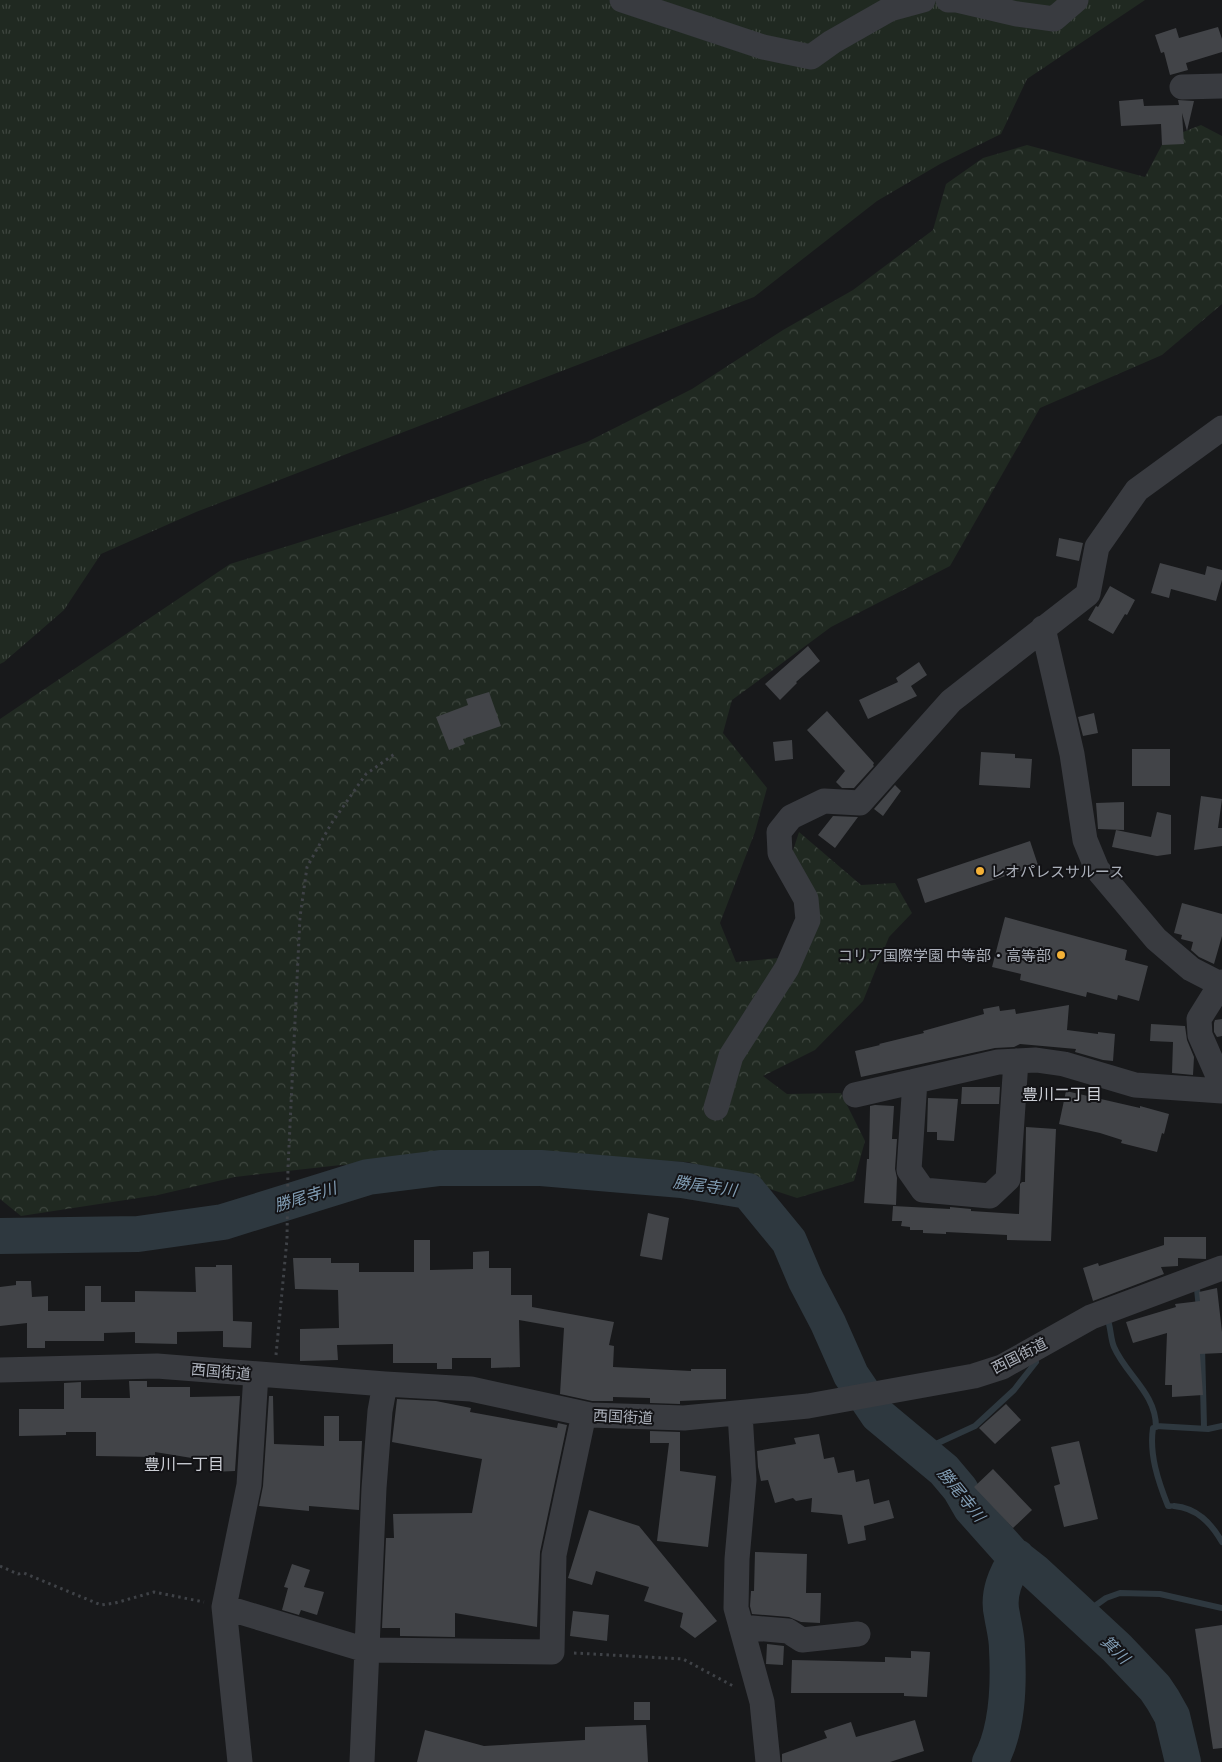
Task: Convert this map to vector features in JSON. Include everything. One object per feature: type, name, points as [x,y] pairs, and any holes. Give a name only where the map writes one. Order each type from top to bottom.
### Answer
[{"type":"street","points":[[622,0],[763,47],[811,57],[832,42],[890,9],[923,0]]},
{"type":"street","points":[[948,0],[957,0],[1018,14],[1054,19],[1076,0]]},
{"type":"street","points":[[1182,87],[1222,86]]},
{"type":"street","points":[[716,1108],[731,1056],[787,968],[808,920],[806,899],[780,853],[779,832],[791,816],[824,801],[860,802],[951,701],[1088,594],[1097,547],[1137,490],[1222,428]]},
{"type":"street","points":[[1043,628],[1072,754],[1085,840],[1097,869],[1156,938],[1191,969],[1222,984],[1199,1019],[1200,1035],[1222,1084]]},
{"type":"street","points":[[855,1095],[998,1062],[1036,1060],[1064,1064],[1136,1085],[1222,1090]]},
{"type":"street","points":[[915,1081],[909,1170],[923,1190],[990,1196],[1008,1179],[1016,1061]]},
{"type":"street","name":"西国街道","points":[[0,1370],[157,1366],[471,1389],[584,1414],[684,1418],[808,1406],[974,1376],[1002,1367],[1091,1317],[1222,1268]]},
{"type":"street","points":[[240,1762],[224,1607],[249,1484],[264,1375]]},
{"type":"street","points":[[362,1762],[374,1488],[380,1411],[386,1384]]},
{"type":"street","points":[[740,1413],[744,1480],[737,1559],[736,1608],[762,1702],[768,1762]]},
{"type":"street","points":[[224,1607],[366,1650],[552,1652],[554,1555],[584,1414]]},
{"type":"street","points":[[741,1627],[788,1631],[802,1640],[858,1634]]},
{"type":"path","points":[[264,1375],[288,1239],[288,1167],[300,917],[307,867],[331,824],[366,774],[396,753]]},
{"type":"path","points":[[0,1566],[18,1574],[24,1572],[101,1604],[115,1604],[154,1592],[224,1607]]},
{"type":"path","points":[[552,1652],[683,1658],[762,1702]]},
{"type":"green space","points":[[0,0],[1145,0],[1027,79],[1001,134],[940,164],[877,201],[754,297],[196,512],[101,554],[64,610],[0,664]]},
{"type":"green space","points":[[1201,125],[1222,136],[1222,304],[1162,355],[1040,408],[950,566],[831,627],[732,700],[723,733],[767,788],[755,832],[720,923],[736,962],[800,956],[814,926],[785,875],[799,832],[861,885],[895,883],[912,913],[889,937],[863,1001],[815,1050],[763,1076],[787,1094],[841,1093],[865,1141],[854,1181],[797,1198],[688,1162],[518,1156],[341,1165],[235,1177],[158,1195],[21,1216],[0,1199],[0,719],[230,564],[394,513],[587,442],[692,389],[783,330],[853,290],[933,230],[946,184],[983,158],[1027,145],[1145,177],[1165,139]]},
{"type":"building","points":[[1218,27],[1222,39],[1222,52],[1186,63],[1188,70],[1170,75],[1164,52],[1161,53],[1155,35],[1176,28],[1179,38]]},
{"type":"building","points":[[1143,99],[1144,106],[1179,105],[1178,100],[1194,101],[1187,131],[1182,113],[1184,144],[1162,145],[1161,124],[1121,126],[1119,101]]},
{"type":"building","points":[[1059,538],[1083,543],[1079,561],[1056,556]]},
{"type":"building","points":[[1160,563],[1205,575],[1207,566],[1222,570],[1222,580],[1216,601],[1171,589],[1169,598],[1151,593]]},
{"type":"building","points":[[1110,586],[1135,600],[1113,634],[1088,620]]},
{"type":"building","points":[[808,646],[820,661],[796,682],[780,700],[765,684]]},
{"type":"building","points":[[919,662],[927,675],[911,686],[917,696],[868,719],[859,700],[898,682],[896,678]]},
{"type":"building","points":[[489,692],[501,726],[463,739],[465,744],[449,750],[436,717],[468,705],[466,699]]},
{"type":"building","points":[[827,711],[874,763],[874,766],[854,788],[842,788],[836,782],[845,771],[807,730]]},
{"type":"building","points":[[1094,713],[1098,733],[1083,736],[1078,717]]},
{"type":"building","points":[[792,740],[793,759],[775,761],[773,742]]},
{"type":"building","points":[[1132,749],[1170,749],[1170,786],[1132,786]]},
{"type":"building","points":[[981,752],[1015,754],[1015,758],[1032,759],[1030,788],[979,785]]},
{"type":"building","points":[[895,785],[901,791],[883,816],[874,809]]},
{"type":"building","points":[[1201,796],[1222,799],[1218,828],[1222,828],[1222,846],[1194,850]]},
{"type":"building","points":[[1124,802],[1124,830],[1098,829],[1096,803]]},
{"type":"building","points":[[1157,812],[1171,815],[1171,854],[1157,856],[1112,847],[1116,830],[1151,837]]},
{"type":"building","points":[[833,816],[858,817],[835,848],[818,835]]},
{"type":"building","name":"レオパレスサルース","points":[[1030,841],[1038,865],[925,903],[917,879]]},
{"type":"building","points":[[1182,903],[1222,914],[1222,936],[1214,964],[1199,957],[1191,950],[1193,942],[1181,939],[1182,935],[1174,933]]},
{"type":"building","name":"コリア国際学園 中等部・高等部","points":[[1005,917],[1127,950],[1125,960],[1148,966],[1139,1001],[1118,995],[1117,1000],[1087,992],[1086,997],[1020,980],[1021,974],[992,967]]},
{"type":"building","points":[[1069,1005],[1067,1030],[1115,1034],[1113,1061],[1075,1052],[1076,1049],[1020,1044],[1014,1047],[995,1048],[861,1077],[855,1051],[924,1033],[923,1031],[984,1014],[983,1009],[999,1006],[1000,1011],[1015,1009],[1016,1014]]},
{"type":"building","points":[[1222,1019],[1222,1036],[1217,1037],[1214,1032],[1214,1023],[1215,1020]]},
{"type":"building","points":[[1151,1024],[1185,1026],[1187,1040],[1194,1057],[1193,1075],[1172,1073],[1173,1042],[1150,1041]]},
{"type":"building","points":[[962,1087],[1000,1087],[999,1104],[961,1104]]},
{"type":"building","points":[[1066,1091],[1169,1114],[1157,1152],[1121,1143],[1122,1140],[1100,1133],[1059,1124]]},
{"type":"building","points":[[928,1098],[958,1099],[954,1141],[937,1140],[937,1132],[927,1132]]},
{"type":"building","points":[[870,1106],[894,1106],[892,1139],[897,1139],[895,1169],[897,1178],[896,1205],[864,1203],[867,1159],[869,1159]]},
{"type":"building","points":[[1026,1127],[1056,1129],[1051,1241],[1007,1240],[1007,1235],[946,1232],[946,1234],[923,1233],[923,1230],[910,1230],[910,1227],[901,1226],[902,1221],[892,1221],[893,1206],[950,1209],[950,1207],[971,1209],[971,1211],[1019,1214],[1020,1184],[1025,1182]]},
{"type":"building","points":[[648,1213],[669,1218],[662,1260],[640,1256]]},
{"type":"building","points":[[1164,1237],[1206,1237],[1206,1259],[1178,1258],[1178,1266],[1161,1267],[1164,1274],[1093,1301],[1083,1268],[1098,1263],[1099,1266],[1164,1245]]},
{"type":"building","points":[[414,1240],[430,1240],[430,1270],[473,1269],[473,1252],[489,1251],[489,1268],[511,1268],[511,1295],[532,1295],[532,1307],[614,1322],[609,1345],[614,1346],[613,1367],[691,1371],[691,1369],[726,1369],[726,1399],[680,1401],[680,1404],[650,1403],[650,1398],[613,1397],[613,1401],[592,1401],[560,1394],[564,1328],[519,1320],[520,1367],[491,1368],[491,1358],[452,1358],[452,1369],[437,1369],[437,1363],[393,1363],[393,1344],[337,1345],[338,1360],[300,1361],[300,1329],[339,1328],[338,1290],[295,1289],[293,1258],[331,1258],[331,1263],[359,1263],[359,1272],[414,1272]]},
{"type":"building","points":[[216,1265],[232,1265],[233,1321],[252,1322],[251,1348],[223,1347],[223,1331],[177,1332],[177,1344],[135,1343],[135,1332],[104,1333],[104,1341],[45,1341],[45,1348],[27,1348],[27,1323],[0,1326],[0,1287],[16,1285],[16,1281],[31,1281],[32,1297],[48,1296],[48,1311],[85,1311],[85,1286],[101,1286],[101,1302],[135,1302],[135,1291],[196,1292],[195,1267],[216,1267]]},
{"type":"building","points":[[1217,1288],[1222,1332],[1222,1353],[1200,1354],[1203,1395],[1172,1397],[1172,1385],[1165,1385],[1167,1333],[1133,1343],[1126,1322],[1176,1307],[1175,1304],[1200,1301],[1199,1292]]},
{"type":"building","points":[[129,1381],[147,1381],[147,1387],[190,1387],[190,1397],[240,1396],[235,1471],[211,1472],[210,1461],[155,1452],[155,1457],[96,1456],[96,1432],[66,1432],[66,1435],[19,1436],[19,1409],[64,1409],[64,1383],[81,1382],[81,1398],[130,1398]]},
{"type":"building","points":[[269,1396],[273,1396],[274,1444],[324,1446],[324,1416],[339,1416],[339,1441],[362,1441],[359,1510],[309,1506],[309,1511],[259,1506],[263,1486]]},
{"type":"building","points":[[397,1399],[436,1401],[471,1408],[470,1412],[557,1428],[558,1423],[567,1425],[540,1552],[537,1627],[455,1613],[455,1637],[400,1636],[400,1628],[382,1628],[386,1538],[394,1538],[393,1514],[472,1513],[482,1459],[392,1442]]},
{"type":"building","points":[[1006,1404],[1021,1420],[995,1444],[979,1428]]},
{"type":"building","points":[[650,1431],[680,1432],[680,1471],[716,1476],[708,1547],[657,1541],[669,1443],[650,1443]]},
{"type":"building","points":[[819,1434],[824,1459],[834,1457],[838,1473],[854,1470],[856,1482],[869,1479],[874,1504],[889,1500],[894,1518],[864,1526],[866,1540],[848,1544],[842,1515],[811,1512],[812,1498],[796,1501],[793,1498],[775,1503],[768,1480],[761,1481],[757,1451],[796,1444],[794,1438]]},
{"type":"building","points":[[1079,1441],[1098,1519],[1064,1527],[1054,1486],[1060,1484],[1051,1447]]},
{"type":"building","points":[[993,1469],[1032,1510],[1013,1528],[974,1487]]},
{"type":"building","points":[[589,1510],[639,1526],[717,1621],[695,1638],[680,1627],[683,1613],[644,1601],[649,1587],[596,1571],[592,1585],[568,1578]]},
{"type":"building","points":[[755,1552],[807,1554],[806,1593],[821,1593],[820,1623],[801,1622],[789,1617],[752,1614],[750,1606],[751,1591],[754,1591]]},
{"type":"building","points":[[292,1564],[310,1570],[304,1587],[324,1592],[317,1615],[301,1610],[299,1615],[282,1610],[288,1588],[284,1587]]},
{"type":"building","points":[[573,1611],[609,1615],[607,1641],[570,1636]]},
{"type":"building","points":[[1222,1625],[1222,1748],[1213,1749],[1195,1629]]},
{"type":"building","points":[[767,1644],[784,1646],[783,1665],[766,1664]]},
{"type":"building","points":[[911,1651],[930,1652],[927,1697],[904,1696],[904,1693],[791,1693],[792,1660],[885,1662],[885,1657],[911,1658]]},
{"type":"building","points":[[634,1702],[650,1702],[650,1720],[634,1720]]},
{"type":"building","points":[[915,1720],[924,1751],[890,1762],[782,1762],[782,1754],[827,1738],[824,1731],[851,1722],[856,1737]]},
{"type":"building","points":[[646,1725],[648,1762],[417,1762],[425,1730],[484,1746],[585,1740],[585,1727]]},
{"type":"waterway","name":"勝尾寺川","points":[[0,1236],[138,1234],[223,1222],[368,1177],[440,1168],[541,1168],[682,1180],[748,1191],[789,1241],[851,1375],[878,1415],[944,1470],[960,1489],[971,1508],[1012,1554],[1035,1572],[1117,1648],[1155,1688],[1172,1716],[1183,1762]]},
{"type":"waterway","points":[[1197,1289],[1199,1309]]},
{"type":"waterway","points":[[1109,1324],[1113,1344],[1119,1357],[1151,1404],[1155,1415],[1156,1427]]},
{"type":"waterway","points":[[1202,1346],[1204,1427]]},
{"type":"waterway","points":[[919,1449],[938,1443],[975,1426],[1014,1390],[1036,1362]]},
{"type":"waterway","points":[[1156,1426],[1208,1429],[1222,1426]]},
{"type":"waterway","points":[[1153,1428],[1153,1458],[1164,1497],[1168,1506],[1170,1506]]},
{"type":"waterway","points":[[1174,1506],[1196,1513],[1208,1523],[1222,1542]]},
{"type":"waterway","name":"勝尾寺川","points":[[990,1762],[1001,1736],[1006,1707],[1008,1678],[1007,1645],[1001,1607],[1002,1592],[1006,1578],[1017,1557]]},
{"type":"waterway","points":[[1081,1616],[1106,1598],[1120,1593],[1160,1594],[1222,1608]]},
{"type":"place","name":"レオパレスサルース","points":[[980,871]]},
{"type":"place","name":"コリア国際学園 中等部・高等部","points":[[1061,955]]},
{"type":"district","name":"豊川二丁目","points":[[1062,1093]]},
{"type":"district","name":"豊川一丁目","points":[[184,1463]]},
{"type":"water label","name":"箕川","points":[[1116,1649]]}]
